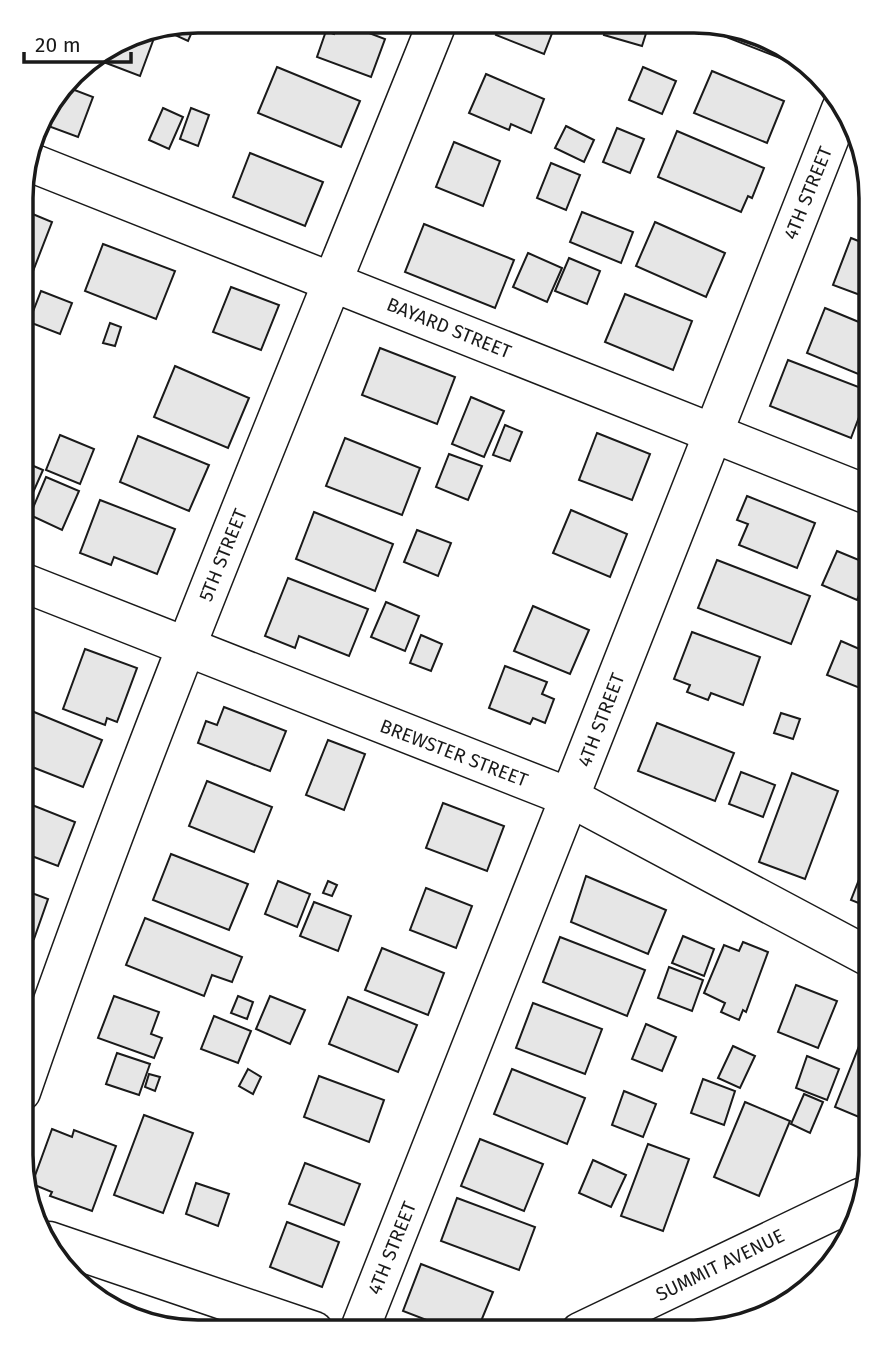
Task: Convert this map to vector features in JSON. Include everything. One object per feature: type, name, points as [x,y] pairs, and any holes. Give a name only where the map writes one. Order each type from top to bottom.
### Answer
[{"type":"street","name":"5TH STREET","points":[[33,1057],[64,967],[186,649],[433,34]]},
{"type":"street","name":"4TH STREET","points":[[363,1320],[838,117]]},
{"type":"street","name":"BAYARD STREET","points":[[37,165],[859,491]]},
{"type":"street","name":"BREWSTER STREET","points":[[33,586],[186,649],[571,798],[858,951]]},
{"type":"street","name":"SUMMIT AVENUE","points":[[631,1320],[852,1202]]},
{"type":"street","points":[[60,1245],[282,1320]]},
{"type":"building","points":[[497,33],[552,33],[544,54]]},
{"type":"building","points":[[604,33],[646,33],[642,46]]},
{"type":"building","points":[[191,34],[188,41],[175,35]]},
{"type":"building","points":[[325,34],[371,34],[385,39],[371,77],[317,57]]},
{"type":"building","points":[[726,37],[757,46],[781,58]]},
{"type":"building","points":[[153,40],[140,76],[105,62],[135,46]]},
{"type":"building","points":[[277,67],[360,101],[341,147],[258,113]]},
{"type":"building","points":[[643,67],[676,81],[662,114],[629,100]]},
{"type":"building","points":[[712,71],[784,101],[767,143],[694,113]]},
{"type":"building","points":[[486,74],[544,99],[531,133],[511,124],[509,130],[469,113]]},
{"type":"building","points":[[75,90],[93,97],[78,137],[49,126]]},
{"type":"building","points":[[163,108],[183,117],[169,149],[149,140]]},
{"type":"building","points":[[191,108],[209,115],[198,146],[180,139]]},
{"type":"building","points":[[566,126],[594,140],[584,162],[555,148]]},
{"type":"building","points":[[617,128],[644,139],[630,173],[603,162]]},
{"type":"building","points":[[677,131],[764,168],[752,198],[748,196],[741,212],[658,177]]},
{"type":"building","points":[[454,142],[500,161],[483,206],[436,187]]},
{"type":"building","points":[[250,153],[323,182],[305,226],[233,197]]},
{"type":"building","points":[[551,163],[580,175],[566,210],[537,198]]},
{"type":"building","points":[[582,212],[633,232],[621,263],[570,242]]},
{"type":"building","points":[[33,214],[52,222],[33,271]]},
{"type":"building","points":[[655,222],[725,253],[706,297],[636,266]]},
{"type":"building","points":[[424,224],[514,260],[495,308],[405,272]]},
{"type":"building","points":[[851,238],[859,241],[859,295],[833,285]]},
{"type":"building","points":[[103,244],[175,271],[156,319],[85,291]]},
{"type":"building","points":[[528,253],[562,268],[547,302],[513,287]]},
{"type":"building","points":[[569,258],[600,271],[587,304],[555,291]]},
{"type":"building","points":[[231,287],[279,305],[261,350],[213,332]]},
{"type":"building","points":[[41,291],[72,303],[60,334],[33,324],[33,312]]},
{"type":"building","points":[[625,294],[692,321],[673,370],[605,342]]},
{"type":"building","points":[[825,308],[859,322],[859,374],[807,353]]},
{"type":"building","points":[[110,323],[121,327],[115,346],[103,343]]},
{"type":"building","points":[[380,348],[455,377],[437,424],[362,395]]},
{"type":"building","points":[[788,360],[859,387],[859,418],[851,438],[770,406]]},
{"type":"building","points":[[175,366],[249,398],[228,448],[154,417]]},
{"type":"building","points":[[471,397],[504,411],[484,457],[452,444]]},
{"type":"building","points":[[505,425],[522,432],[510,461],[493,455]]},
{"type":"building","points":[[597,433],[650,454],[632,500],[579,480]]},
{"type":"building","points":[[60,435],[94,449],[80,484],[46,470]]},
{"type":"building","points":[[138,436],[209,465],[189,511],[120,482]]},
{"type":"building","points":[[345,438],[420,468],[402,515],[326,486]]},
{"type":"building","points":[[449,454],[482,466],[468,500],[436,487]]},
{"type":"building","points":[[33,466],[43,470],[33,492]]},
{"type":"building","points":[[46,477],[79,491],[62,530],[33,516],[33,508]]},
{"type":"building","points":[[747,496],[815,523],[797,568],[739,545],[748,524],[737,520]]},
{"type":"building","points":[[100,500],[175,529],[157,574],[114,557],[111,565],[80,553]]},
{"type":"building","points":[[571,510],[627,534],[610,577],[553,553]]},
{"type":"building","points":[[314,512],[393,544],[375,591],[296,559]]},
{"type":"building","points":[[417,530],[451,543],[438,576],[404,562]]},
{"type":"building","points":[[837,551],[859,560],[857,600],[822,585]]},
{"type":"building","points":[[717,560],[810,596],[791,644],[698,608]]},
{"type":"building","points":[[288,578],[368,609],[349,656],[299,636],[295,648],[265,636]]},
{"type":"building","points":[[386,602],[419,616],[405,651],[371,637]]},
{"type":"building","points":[[533,606],[589,630],[570,674],[514,651]]},
{"type":"building","points":[[692,632],[760,657],[743,705],[711,693],[708,700],[687,692],[690,685],[674,679]]},
{"type":"building","points":[[421,635],[442,644],[431,671],[410,663]]},
{"type":"building","points":[[841,641],[859,649],[858,687],[827,675]]},
{"type":"building","points":[[85,649],[137,668],[117,722],[107,718],[105,725],[63,709]]},
{"type":"building","points":[[505,666],[547,682],[542,694],[554,699],[545,723],[533,718],[530,724],[489,708]]},
{"type":"building","points":[[224,707],[286,731],[270,771],[198,743],[206,721],[217,725]]},
{"type":"building","points":[[33,712],[102,740],[83,787],[33,767]]},
{"type":"building","points":[[781,713],[800,719],[793,739],[774,733]]},
{"type":"building","points":[[657,723],[734,753],[715,801],[638,771]]},
{"type":"building","points":[[328,740],[365,754],[344,810],[306,795]]},
{"type":"building","points":[[741,772],[775,785],[763,817],[729,804]]},
{"type":"building","points":[[792,773],[838,791],[805,879],[759,862]]},
{"type":"building","points":[[207,781],[272,807],[254,852],[189,826]]},
{"type":"building","points":[[443,803],[504,826],[487,871],[426,848]]},
{"type":"building","points":[[33,805],[75,822],[58,866],[33,857]]},
{"type":"building","points":[[171,854],[248,884],[229,930],[153,900]]},
{"type":"building","points":[[586,876],[666,910],[648,954],[571,922]]},
{"type":"building","points":[[278,881],[310,894],[297,927],[265,914]]},
{"type":"building","points":[[328,881],[337,885],[332,896],[323,893]]},
{"type":"building","points":[[858,881],[858,903],[851,900]]},
{"type":"building","points":[[426,888],[472,906],[456,948],[410,930]]},
{"type":"building","points":[[33,893],[48,899],[33,939]]},
{"type":"building","points":[[314,902],[351,916],[338,951],[300,936]]},
{"type":"building","points":[[145,918],[242,957],[232,982],[212,975],[204,996],[126,965]]},
{"type":"building","points":[[683,936],[714,949],[704,976],[672,963]]},
{"type":"building","points":[[560,937],[645,970],[627,1016],[543,982]]},
{"type":"building","points":[[743,942],[768,952],[746,1012],[743,1010],[739,1020],[721,1012],[725,1003],[704,993],[724,945],[739,951]]},
{"type":"building","points":[[382,948],[444,973],[428,1015],[365,990]]},
{"type":"building","points":[[669,967],[703,980],[692,1011],[658,998]]},
{"type":"building","points":[[796,985],[837,1001],[818,1048],[778,1032]]},
{"type":"building","points":[[114,996],[159,1012],[151,1034],[162,1038],[154,1058],[98,1038]]},
{"type":"building","points":[[238,996],[253,1002],[247,1019],[231,1013]]},
{"type":"building","points":[[270,996],[305,1010],[290,1044],[256,1029]]},
{"type":"building","points":[[348,997],[417,1025],[398,1072],[329,1044]]},
{"type":"building","points":[[533,1003],[602,1029],[585,1074],[516,1048]]},
{"type":"building","points":[[214,1016],[251,1031],[238,1063],[201,1049]]},
{"type":"building","points":[[646,1024],[676,1037],[662,1071],[632,1059]]},
{"type":"building","points":[[733,1046],[755,1056],[740,1088],[718,1078]]},
{"type":"building","points":[[858,1048],[858,1117],[835,1107]]},
{"type":"building","points":[[117,1053],[150,1064],[139,1095],[106,1084]]},
{"type":"building","points":[[807,1056],[839,1069],[827,1100],[796,1088]]},
{"type":"building","points":[[248,1069],[261,1077],[253,1094],[239,1086]]},
{"type":"building","points":[[512,1069],[585,1098],[567,1144],[494,1114]]},
{"type":"building","points":[[149,1074],[160,1077],[155,1091],[145,1087]]},
{"type":"building","points":[[319,1076],[384,1100],[369,1142],[304,1117]]},
{"type":"building","points":[[703,1079],[735,1091],[724,1125],[691,1113]]},
{"type":"building","points":[[624,1091],[656,1104],[643,1137],[612,1125]]},
{"type":"building","points":[[804,1094],[823,1102],[810,1133],[791,1124]]},
{"type":"building","points":[[745,1102],[790,1121],[759,1196],[714,1177]]},
{"type":"building","points":[[144,1115],[193,1133],[163,1213],[114,1195]]},
{"type":"building","points":[[52,1129],[72,1137],[74,1130],[116,1146],[92,1211],[50,1196],[52,1192],[36,1186],[35,1176]]},
{"type":"building","points":[[480,1139],[543,1164],[524,1211],[461,1186]]},
{"type":"building","points":[[648,1144],[689,1159],[663,1231],[621,1216]]},
{"type":"building","points":[[593,1160],[626,1175],[611,1207],[579,1193]]},
{"type":"building","points":[[305,1163],[360,1184],[344,1225],[289,1204]]},
{"type":"building","points":[[196,1183],[229,1194],[218,1226],[186,1214]]},
{"type":"building","points":[[457,1198],[535,1227],[519,1270],[441,1241]]},
{"type":"building","points":[[287,1222],[339,1242],[322,1287],[270,1267]]},
{"type":"building","points":[[421,1264],[493,1292],[482,1320],[426,1320],[403,1311]]}]
